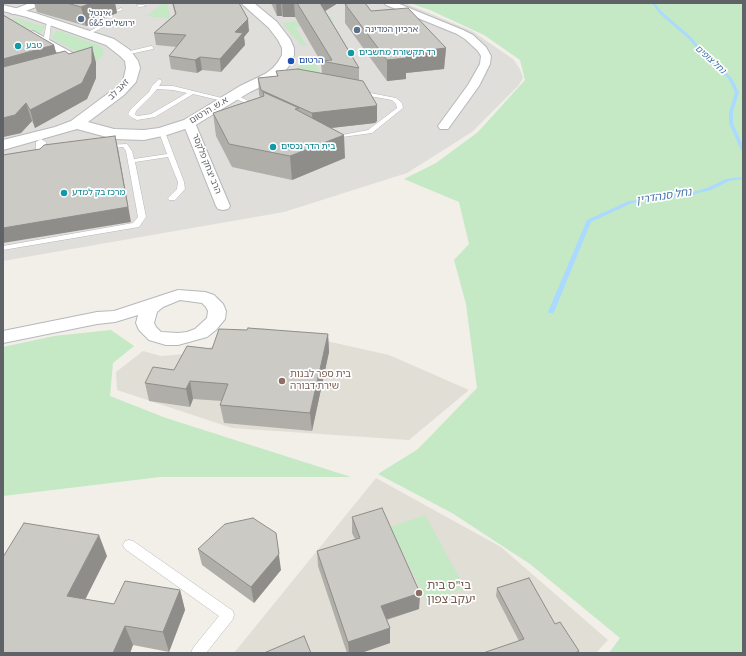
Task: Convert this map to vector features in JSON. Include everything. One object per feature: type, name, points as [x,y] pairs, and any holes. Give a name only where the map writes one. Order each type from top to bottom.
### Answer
[{"type":"street","points":[[3,16],[38,3]]},
{"type":"street","name":"א.ש. הרטום","points":[[76,124],[114,134],[144,135],[162,132],[189,123],[231,98],[274,78],[288,55],[288,48],[276,28],[247,3]]},
{"type":"street","points":[[389,3],[469,37],[482,49],[486,56],[485,64],[481,72],[444,126]]},
{"type":"street","points":[[3,8],[15,12],[22,17],[49,23],[110,42],[126,53]]},
{"type":"street","points":[[22,28],[76,59],[74,62],[60,66]]},
{"type":"street","name":"זאב לב","points":[[76,124],[110,99],[129,82],[133,68],[131,60],[126,53]]},
{"type":"street","name":"הרב יצחק פלקסר","points":[[189,123],[223,206]]},
{"type":"street","points":[[3,145],[60,130],[76,124]]},
{"type":"street","points":[[3,165],[41,159],[45,155],[41,142]]},
{"type":"street","points":[[3,337],[97,318],[115,316],[158,303],[178,295],[199,296],[208,299],[214,304],[217,311],[216,319],[201,333],[190,337],[178,340],[155,336],[148,330],[145,323],[146,316],[150,309],[158,303]]},
{"type":"street","points":[[115,316],[145,323]]},
{"type":"lane","points":[[402,16],[412,13]]},
{"type":"lane","points":[[86,34],[113,21]]},
{"type":"lane","points":[[46,42],[49,23]]},
{"type":"lane","points":[[126,53],[151,48]]},
{"type":"lane","points":[[159,81],[133,110],[131,114],[133,116],[137,118],[153,116],[192,92]]},
{"type":"lane","points":[[154,87],[173,88],[231,98],[263,109]]},
{"type":"lane","points":[[344,136],[370,132],[400,108],[399,103],[394,99],[354,92]]},
{"type":"lane","points":[[162,132],[181,182],[181,189],[172,198]]},
{"type":"lane","points":[[3,248],[136,225],[142,217],[129,151],[125,145],[95,148]]},
{"type":"lane","points":[[131,161],[171,155]]},
{"type":"lane","points":[[129,545],[228,615],[198,653]]},
{"type":"shaded area","points":[[3,3],[405,3],[472,31],[513,59],[520,69],[523,78],[519,85],[472,132],[407,173],[284,212],[3,261]]},
{"type":"shaded area","name":"בית ספר לבנות שירת דבורה","points":[[262,328],[389,355],[469,390],[409,440],[232,428],[117,390],[116,372],[143,351],[161,356],[197,353],[240,334]]},
{"type":"shaded area","name":"בי\"ס בית יעקב צפון","points":[[376,478],[501,547],[608,640],[596,653],[234,653]]},
{"type":"green space","points":[[163,3],[167,3],[171,19],[147,16]]},
{"type":"green space","points":[[409,3],[743,4],[743,653],[609,653],[620,638],[530,564],[452,513],[378,474],[418,449],[477,388],[466,304],[454,260],[469,244],[459,202],[404,179],[436,163],[478,132],[525,80],[520,60],[484,35],[430,10]]},
{"type":"green space","points":[[331,16],[333,23],[295,27],[307,46],[302,46],[282,23]]},
{"type":"green space","points":[[16,18],[45,27],[40,34],[19,23],[3,27],[3,22]]},
{"type":"green space","points":[[57,30],[98,45],[103,49],[104,54],[100,59],[95,61],[51,38]]},
{"type":"green space","points":[[313,57],[323,80],[296,75],[302,58]]},
{"type":"green space","points":[[111,330],[134,346],[113,363],[110,396],[166,418],[351,477],[160,477],[3,496],[3,347],[54,336]]},
{"type":"green space","points":[[425,515],[465,588],[427,602],[390,527]]},
{"type":"building","points":[[67,3],[91,3],[81,7]]},
{"type":"building","points":[[173,3],[239,3],[248,19],[235,32],[243,33],[220,59],[200,57],[195,60],[169,56],[186,35],[154,33],[176,14]]},
{"type":"building","points":[[297,3],[320,3],[359,68],[321,61],[332,60]]},
{"type":"building","points":[[365,3],[371,11],[408,8],[446,48],[402,53],[407,58],[387,60],[345,4]]},
{"type":"building","points":[[3,15],[54,45],[3,59]]},
{"type":"building","points":[[92,47],[92,62],[82,83],[30,110],[26,103],[15,115],[3,118],[3,67],[65,51],[69,54]]},
{"type":"building","points":[[298,69],[363,81],[377,105],[312,113],[261,90],[258,78],[278,76],[276,71]]},
{"type":"building","points":[[263,92],[299,108],[295,109],[344,135],[290,156],[229,144],[213,113],[264,96]]},
{"type":"building","name":"מרכז בק למדע","points":[[115,136],[128,207],[3,228],[3,155],[40,149],[44,145]]},
{"type":"building","points":[[248,328],[328,334],[310,413],[220,405],[228,384],[190,381],[186,389],[145,383],[153,367],[174,370],[187,346],[212,349],[219,329],[247,330]]},
{"type":"building","points":[[382,508],[420,593],[381,606],[390,628],[348,642],[317,551],[360,538],[352,517]]},
{"type":"building","points":[[253,518],[276,533],[279,554],[251,587],[198,549],[225,524]]},
{"type":"building","points":[[24,523],[99,535],[67,596],[114,604],[125,581],[180,590],[163,632],[125,626],[113,653],[3,653],[3,557]]},
{"type":"building","points":[[529,578],[555,624],[560,622],[579,651],[575,653],[483,653],[524,639],[497,588]]},
{"type":"building","points":[[304,636],[311,653],[264,653]]},
{"type":"waterway","name":"נחל צופים","points":[[653,3],[661,13],[690,38],[706,58],[729,77],[737,92],[731,112],[731,123],[743,150]]},
{"type":"waterway","name":"נחל סנהדרין","points":[[551,312],[589,221],[631,202],[686,195],[709,189],[728,180],[743,178]]},
{"type":"place","name":"אינטל ירושלים 5&6","points":[[81,19]]},
{"type":"place","name":"ארכיון המדינה","points":[[357,30]]},
{"type":"place","name":"טבע","points":[[18,46]]},
{"type":"place","name":"רד תקשורת מחשבים","points":[[351,53]]},
{"type":"place","name":"הרטום","points":[[291,61]]},
{"type":"place","name":"בית הדר נכסים","points":[[273,147]]},
{"type":"place","name":"מרכז בק למדע","points":[[64,193]]},
{"type":"place","name":"בית ספר לבנות שירת דבורה","points":[[282,381]]},
{"type":"place","name":"בי\"ס בית יעקב צפון","points":[[419,593]]}]
